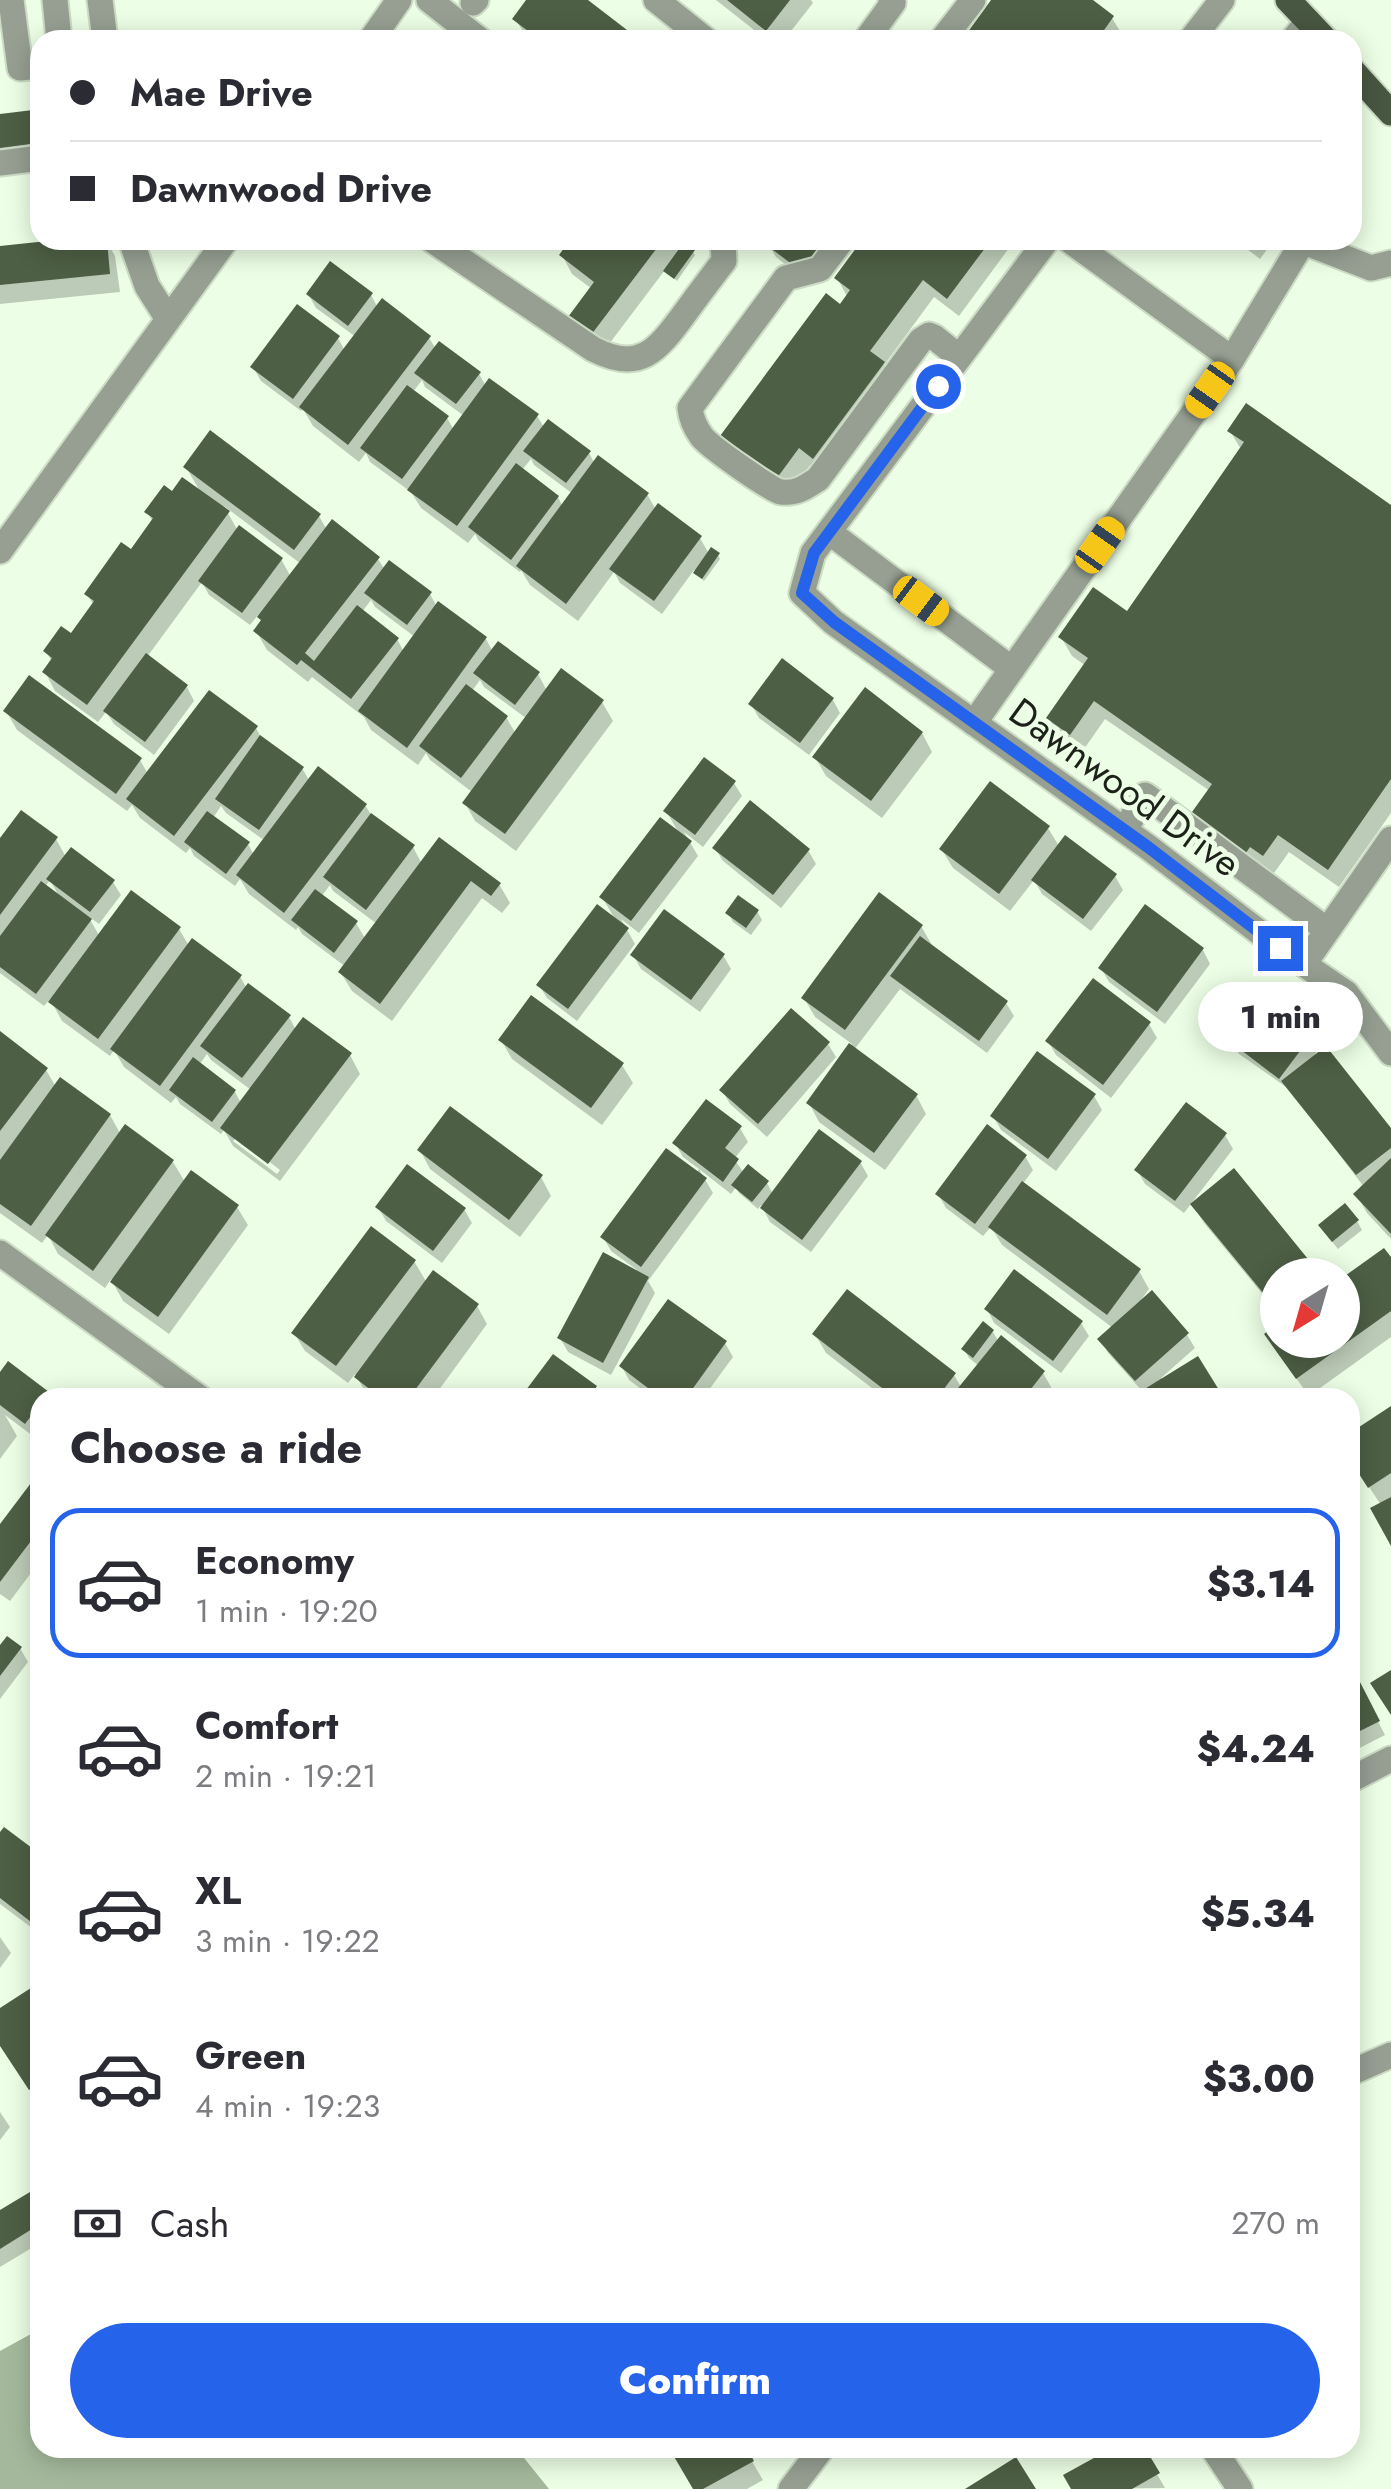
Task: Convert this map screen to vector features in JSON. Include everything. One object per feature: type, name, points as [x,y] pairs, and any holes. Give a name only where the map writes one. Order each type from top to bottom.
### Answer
[{"type":"main road","points":[[1288,0],[1307,30]]},
{"type":"main road","points":[[1362,89],[1391,114]]},
{"type":"street","points":[[11,0],[30,67]]},
{"type":"street","points":[[54,0],[58,30]]},
{"type":"street","points":[[100,0],[104,30]]},
{"type":"street","points":[[378,30],[400,0]]},
{"type":"street","points":[[429,0],[467,30]]},
{"type":"street","points":[[656,0],[694,30]]},
{"type":"street","points":[[873,30],[893,3],[891,0]]},
{"type":"street","points":[[950,30],[973,0]]},
{"type":"street","points":[[1203,30],[1222,0]]},
{"type":"street","points":[[0,163],[30,159]]},
{"type":"street","points":[[134,250],[147,286],[168,320]]},
{"type":"street","points":[[0,551],[219,250]]},
{"type":"street","points":[[447,250],[593,349],[610,358],[630,360],[661,345],[724,261],[723,250]]},
{"type":"street","points":[[834,250],[820,269],[786,278],[690,408],[703,438],[776,491],[805,488],[818,479],[921,340],[929,335],[934,337],[959,357]]},
{"type":"street","points":[[1012,669],[829,532],[1039,250]]},
{"type":"street","points":[[1083,250],[1232,359]]},
{"type":"street","points":[[974,723],[1232,359],[1299,250]]},
{"type":"street","points":[[1326,250],[1371,268],[1391,264]]},
{"type":"street","name":"Dawnwood Drive","points":[[829,532],[814,553],[802,593],[834,622],[1346,992],[1391,1054]]},
{"type":"street","points":[[1124,830],[1145,794],[1328,930]]},
{"type":"street","points":[[1304,964],[1391,839]]},
{"type":"street","points":[[3,1260],[186,1388]]},
{"type":"street","points":[[1360,1775],[1391,1758]]},
{"type":"street","points":[[1360,2069],[1391,2055]]},
{"type":"street","points":[[791,2489],[814,2458]]},
{"type":"street","points":[[1220,2458],[1240,2489]]},
{"type":"green space","points":[[30,2334],[30,2458],[524,2458],[549,2489],[0,2489],[0,2351]]},
{"type":"building","points":[[526,0],[588,0],[627,30],[527,30],[512,19]]},
{"type":"building","points":[[727,0],[790,0],[765,30]]},
{"type":"building","points":[[991,0],[1093,0],[1114,16],[1104,30],[969,30]]},
{"type":"building","points":[[30,110],[30,144],[0,148],[0,114]]},
{"type":"building","points":[[30,243],[30,250],[108,250],[110,274],[0,285],[0,246]]},
{"type":"building","points":[[563,250],[655,250],[591,335],[568,317],[594,282],[559,255]]},
{"type":"building","points":[[678,250],[695,250],[674,279],[663,271]]},
{"type":"building","points":[[773,250],[817,250],[801,271]]},
{"type":"building","points":[[855,250],[984,250],[947,299],[923,280],[870,351],[885,362],[813,459],[799,448],[777,478],[720,436],[826,293],[840,304],[850,290],[834,278]]},
{"type":"building","points":[[330,261],[373,293],[348,326],[306,294]]},
{"type":"building","points":[[382,298],[431,336],[348,445],[299,407]]},
{"type":"building","points":[[297,304],[340,336],[293,399],[250,367]]},
{"type":"building","points":[[439,341],[481,372],[456,404],[414,373]]},
{"type":"building","points":[[489,378],[539,414],[457,526],[407,490]]},
{"type":"building","points":[[407,385],[449,416],[402,479],[360,448]]},
{"type":"building","points":[[1246,403],[1391,505],[1391,779],[1328,870],[1278,835],[1263,856],[1250,847],[1243,857],[1187,819],[1212,784],[1094,701],[1070,735],[1046,718],[1088,658],[1058,637],[1093,587],[1127,611],[1244,442],[1227,431]]},
{"type":"building","points":[[548,419],[591,451],[566,483],[523,451]]},
{"type":"building","points":[[210,430],[321,514],[294,550],[183,467]]},
{"type":"building","points":[[598,455],[649,493],[566,604],[516,566]]},
{"type":"building","points":[[516,463],[559,496],[511,560],[468,527]]},
{"type":"building","points":[[182,477],[230,511],[87,705],[42,672],[52,658],[43,651],[61,626],[71,633],[94,601],[84,594],[121,542],[131,549],[153,518],[144,512],[164,485],[172,491]]},
{"type":"building","points":[[658,503],[702,536],[654,601],[609,569]]},
{"type":"building","points":[[332,519],[380,557],[305,653],[314,661],[357,605],[399,638],[351,699],[301,660],[297,665],[253,631],[261,620],[257,617]]},
{"type":"building","points":[[239,525],[283,558],[242,613],[198,581]]},
{"type":"building","points":[[711,547],[720,553],[702,579],[693,573]]},
{"type":"building","points":[[389,560],[432,592],[407,625],[364,593]]},
{"type":"building","points":[[438,601],[487,637],[407,748],[358,711]]},
{"type":"building","points":[[498,641],[540,672],[515,705],[473,673]]},
{"type":"building","points":[[146,653],[188,685],[145,742],[103,711]]},
{"type":"building","points":[[782,658],[834,698],[800,743],[748,704]]},
{"type":"building","points":[[561,668],[604,700],[505,834],[462,803]]},
{"type":"building","points":[[29,675],[142,758],[116,794],[3,711]]},
{"type":"building","points":[[466,684],[508,716],[461,778],[419,746]]},
{"type":"building","points":[[865,687],[923,732],[871,801],[812,757]]},
{"type":"building","points":[[209,690],[258,726],[174,836],[126,799]]},
{"type":"building","points":[[260,735],[304,767],[259,830],[215,799]]},
{"type":"building","points":[[704,757],[736,781],[695,835],[663,811]]},
{"type":"building","points":[[318,766],[367,804],[284,913],[236,875]]},
{"type":"building","points":[[990,781],[1050,826],[999,894],[939,849]]},
{"type":"building","points":[[750,800],[810,849],[773,895],[712,848]]},
{"type":"building","points":[[21,810],[58,837],[0,915],[0,838]]},
{"type":"building","points":[[207,811],[250,842],[226,874],[184,842]]},
{"type":"building","points":[[371,813],[415,845],[366,910],[323,877]]},
{"type":"building","points":[[660,817],[692,841],[631,921],[599,897]]},
{"type":"building","points":[[1065,835],[1117,874],[1083,919],[1031,880]]},
{"type":"building","points":[[439,837],[501,883],[491,896],[471,881],[380,1004],[338,972]]},
{"type":"building","points":[[71,847],[115,880],[90,912],[46,879]]},
{"type":"building","points":[[41,881],[92,919],[36,994],[0,967],[0,936]]},
{"type":"building","points":[[315,889],[358,921],[334,953],[291,920]]},
{"type":"building","points":[[131,890],[181,927],[98,1039],[48,1002]]},
{"type":"building","points":[[879,892],[923,925],[845,1030],[801,998]]},
{"type":"building","points":[[738,895],[759,910],[746,928],[725,913]]},
{"type":"building","points":[[597,904],[629,928],[568,1009],[536,985]]},
{"type":"building","points":[[1145,904],[1204,948],[1157,1012],[1098,968]]},
{"type":"building","points":[[664,909],[725,954],[691,1000],[630,955]]},
{"type":"building","points":[[920,936],[1008,1001],[979,1041],[890,976]]},
{"type":"building","points":[[192,938],[242,975],[160,1086],[110,1049]]},
{"type":"building","points":[[1093,978],[1151,1022],[1103,1085],[1045,1041]]},
{"type":"building","points":[[248,983],[291,1015],[242,1078],[200,1046]]},
{"type":"building","points":[[1264,992],[1315,1031],[1279,1079],[1228,1040]]},
{"type":"building","points":[[531,995],[624,1063],[591,1108],[498,1040]]},
{"type":"building","points":[[791,1008],[830,1042],[758,1124],[719,1090]]},
{"type":"building","points":[[303,1017],[352,1053],[268,1164],[220,1128]]},
{"type":"building","points":[[0,1031],[48,1068],[0,1131]]},
{"type":"building","points":[[849,1043],[918,1094],[874,1153],[806,1103]]},
{"type":"building","points":[[1326,1046],[1391,1128],[1391,1148],[1356,1175],[1281,1081]]},
{"type":"building","points":[[1037,1051],[1096,1094],[1048,1159],[990,1116]]},
{"type":"building","points":[[193,1057],[236,1090],[212,1122],[169,1090]]},
{"type":"building","points":[[60,1077],[111,1114],[31,1226],[0,1204],[0,1160]]},
{"type":"building","points":[[706,1099],[742,1126],[725,1148],[739,1159],[723,1182],[672,1143]]},
{"type":"building","points":[[1186,1102],[1227,1133],[1175,1201],[1134,1170]]},
{"type":"building","points":[[450,1106],[543,1175],[509,1220],[417,1150]]},
{"type":"building","points":[[125,1124],[174,1160],[93,1271],[45,1235]]},
{"type":"building","points":[[987,1124],[1027,1155],[975,1224],[935,1194]]},
{"type":"building","points":[[819,1129],[862,1161],[802,1240],[760,1208]]},
{"type":"building","points":[[666,1148],[707,1178],[641,1267],[600,1237]]},
{"type":"building","points":[[1391,1158],[1391,1234],[1353,1194]]},
{"type":"building","points":[[407,1164],[466,1208],[433,1251],[375,1207]]},
{"type":"building","points":[[748,1164],[769,1181],[752,1202],[731,1185]]},
{"type":"building","points":[[1234,1168],[1307,1258],[1260,1258],[1260,1289],[1190,1204]]},
{"type":"building","points":[[191,1170],[239,1205],[158,1317],[110,1282]]},
{"type":"building","points":[[1022,1181],[1141,1269],[1107,1315],[988,1227]]},
{"type":"building","points":[[1345,1203],[1359,1220],[1332,1242],[1318,1225]]},
{"type":"building","points":[[371,1226],[416,1260],[336,1366],[291,1333]]},
{"type":"building","points":[[1384,1248],[1391,1257],[1391,1311],[1360,1333],[1360,1265]]},
{"type":"building","points":[[603,1252],[649,1277],[603,1363],[557,1338]]},
{"type":"building","points":[[1014,1269],[1083,1321],[1053,1361],[984,1309]]},
{"type":"building","points":[[433,1270],[479,1304],[416,1388],[368,1388],[354,1377]]},
{"type":"building","points":[[847,1289],[956,1373],[945,1388],[882,1388],[812,1334]]},
{"type":"building","points":[[1152,1290],[1189,1333],[1135,1381],[1097,1339]]},
{"type":"building","points":[[668,1299],[727,1341],[693,1388],[648,1388],[619,1366]]},
{"type":"building","points":[[983,1321],[994,1330],[973,1358],[961,1349]]},
{"type":"building","points":[[1001,1335],[1045,1371],[1032,1388],[958,1388]]},
{"type":"building","points":[[553,1354],[597,1386],[596,1388],[528,1388]]},
{"type":"building","points":[[1198,1356],[1218,1388],[1146,1388]]},
{"type":"building","points":[[1281,1358],[1325,1358],[1296,1379]]},
{"type":"building","points":[[8,1361],[44,1388],[30,1388],[30,1417],[25,1424],[0,1405],[0,1372]]},
{"type":"building","points":[[1391,1406],[1391,1473],[1368,1488],[1360,1476],[1360,1426]]},
{"type":"building","points":[[30,1484],[30,1542],[0,1582],[0,1524]]},
{"type":"building","points":[[1391,1497],[1391,1546],[1370,1508]]},
{"type":"building","points":[[7,1636],[22,1647],[0,1676],[0,1645]]},
{"type":"building","points":[[1391,1670],[1391,1715],[1370,1683]]},
{"type":"building","points":[[1360,1682],[1380,1721],[1360,1731]]},
{"type":"building","points":[[4,1827],[30,1846],[30,1921],[0,1898],[0,1832]]},
{"type":"building","points":[[30,1989],[29,2090],[0,2046],[0,2008]]},
{"type":"building","points":[[30,2192],[30,2230],[0,2249],[0,2210]]},
{"type":"building","points":[[675,2458],[754,2461],[703,2489],[693,2489]]},
{"type":"building","points":[[1017,2458],[1036,2489],[965,2489]]},
{"type":"building","points":[[1094,2458],[1151,2458],[1160,2473],[1132,2489],[1071,2489],[1063,2475]]},
{"type":"route","points":[[938,386],[814,553],[802,593],[834,622],[1148,847],[1280,948]]}]
